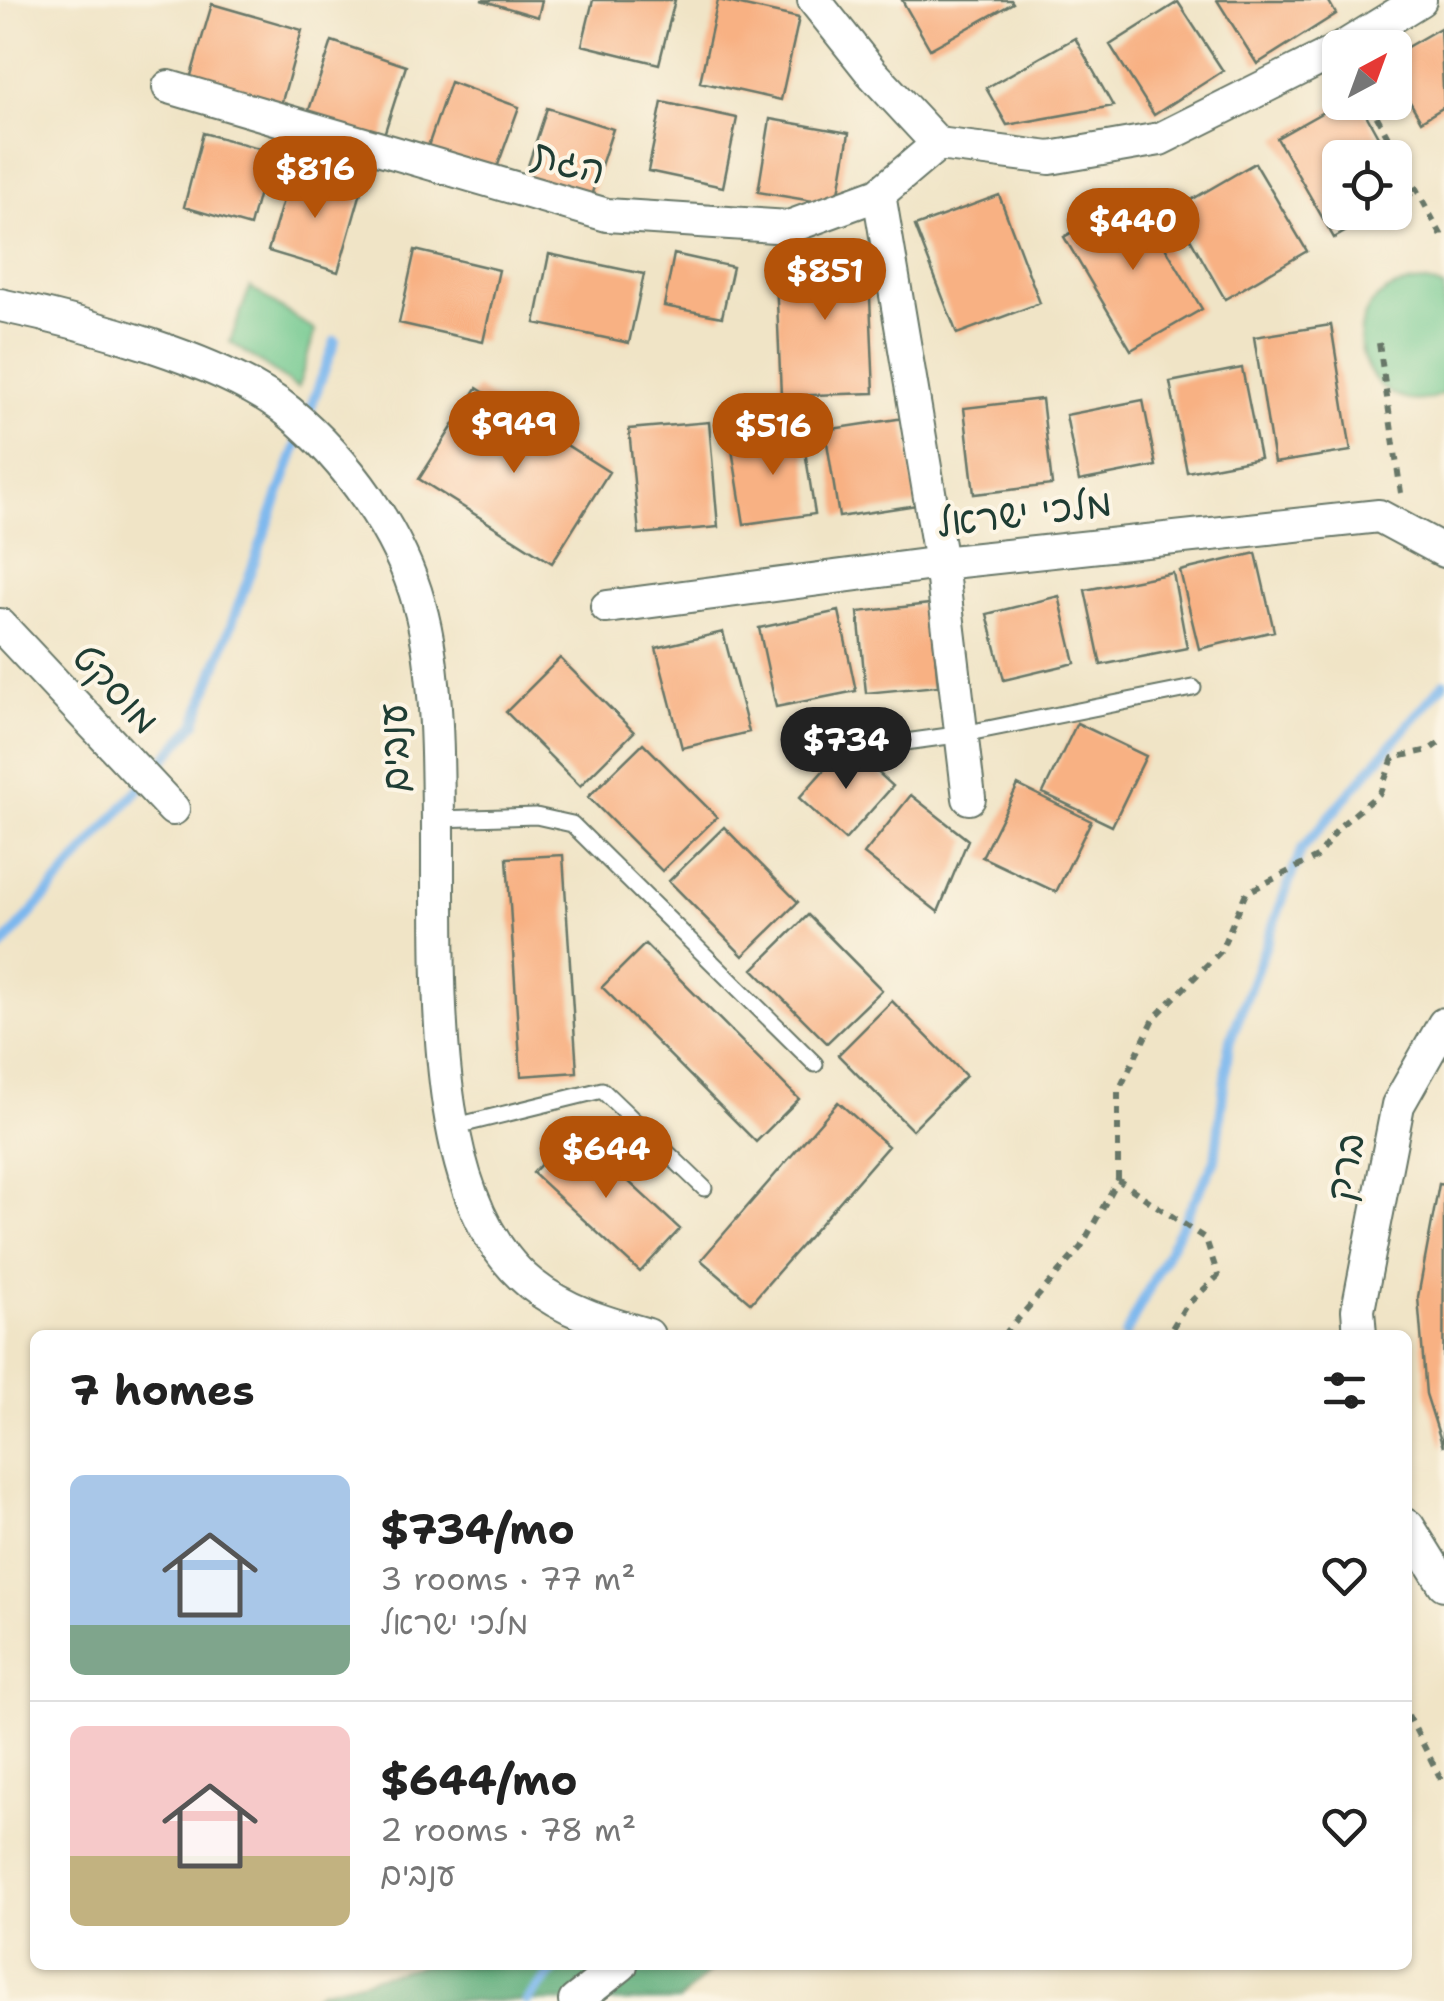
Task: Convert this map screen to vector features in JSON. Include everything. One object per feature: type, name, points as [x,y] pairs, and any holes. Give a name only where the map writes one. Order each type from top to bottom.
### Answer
[{"type":"street","points":[[814,0],[872,73],[938,144],[1050,158],[1160,139],[1322,58]]},
{"type":"street","points":[[1371,30],[1420,0]]},
{"type":"street","name":"הגת","points":[[169,87],[606,216],[789,227],[879,194],[938,144]]},
{"type":"street","points":[[879,194],[941,563],[969,798]]},
{"type":"street","name":"ענבים","points":[[0,305],[151,349],[238,380],[288,412],[338,460],[368,500],[420,605],[432,676],[450,1127],[467,1191],[490,1237],[530,1283],[581,1316],[630,1330]]},
{"type":"street","name":"מלכי ישראל","points":[[606,607],[941,563],[1379,516],[1444,550]]},
{"type":"street","name":"מוסקט","points":[[0,624],[173,809]]},
{"type":"street","name":"ברק","points":[[1360,1330],[1358,1310],[1398,1104],[1444,1024]]},
{"type":"street","points":[[1412,1532],[1444,1584]]},
{"type":"street","points":[[575,2001],[615,1970]]},
{"type":"lane","points":[[884,745],[962,734],[1194,688]]},
{"type":"lane","points":[[437,819],[536,816],[572,824],[815,1064]]},
{"type":"lane","points":[[450,1127],[602,1090],[704,1188]]},
{"type":"path","points":[[1379,120],[1444,240]]},
{"type":"path","points":[[1379,343],[1407,528]]},
{"type":"path","points":[[1008,1330],[1081,1247],[1118,1180],[1118,1092],[1154,1017],[1220,952],[1246,893],[1316,857],[1340,826],[1380,792],[1393,758],[1430,750],[1444,739]]},
{"type":"path","points":[[1118,1180],[1206,1238],[1218,1276],[1186,1307],[1171,1330]]},
{"type":"path","points":[[1412,1723],[1444,1785]]},
{"type":"green space","points":[[1428,282],[1444,288],[1444,393],[1415,400],[1391,394],[1373,377],[1362,354],[1361,329],[1371,306],[1392,289]]},
{"type":"green space","points":[[250,287],[315,331],[298,388],[230,342]]},
{"type":"green space","points":[[402,1970],[712,1970],[679,2001],[308,2001],[320,1991]]},
{"type":"building","points":[[481,0],[542,0],[538,17]]},
{"type":"building","points":[[593,0],[675,0],[659,64],[582,45]]},
{"type":"building","points":[[718,0],[799,18],[781,100],[700,82]]},
{"type":"building","points":[[902,0],[1011,0],[1013,3],[930,49]]},
{"type":"building","points":[[1217,0],[1328,0],[1336,14],[1257,64]]},
{"type":"building","points":[[1178,2],[1223,71],[1154,115],[1110,45]]},
{"type":"building","points":[[212,4],[302,30],[281,105],[190,79]]},
{"type":"building","points":[[1440,28],[1444,107],[1421,121],[1412,105],[1412,44]]},
{"type":"building","points":[[1075,38],[1113,106],[1007,125],[986,88]]},
{"type":"building","points":[[332,41],[406,66],[382,141],[307,116]]},
{"type":"building","points":[[450,82],[519,107],[494,176],[426,152]]},
{"type":"building","points":[[662,102],[737,118],[723,187],[648,171]]},
{"type":"building","points":[[547,108],[613,129],[590,199],[524,178]]},
{"type":"building","points":[[1322,113],[1322,120],[1369,120],[1380,140],[1322,140],[1322,217],[1277,138]]},
{"type":"building","points":[[770,119],[849,133],[837,205],[758,192]]},
{"type":"building","points":[[203,133],[270,151],[250,226],[184,207]]},
{"type":"building","points":[[1255,163],[1307,251],[1225,299],[1174,210]]},
{"type":"building","points":[[292,170],[361,192],[338,272],[268,251]]},
{"type":"building","points":[[999,195],[1040,303],[957,334],[915,226]]},
{"type":"building","points":[[1135,196],[1202,309],[1131,350],[1064,237]]},
{"type":"building","points":[[1329,230],[1348,230],[1334,238]]},
{"type":"building","points":[[415,250],[499,270],[483,342],[399,323]]},
{"type":"building","points":[[868,250],[874,393],[781,396],[775,254]]},
{"type":"building","points":[[549,254],[644,274],[629,343],[535,323]]},
{"type":"building","points":[[674,254],[733,267],[722,317],[664,306]]},
{"type":"building","points":[[1331,325],[1351,451],[1274,463],[1254,337]]},
{"type":"building","points":[[1242,368],[1260,458],[1187,472],[1170,382]]},
{"type":"building","points":[[477,388],[609,472],[552,563],[419,479]]},
{"type":"building","points":[[1042,399],[1052,485],[974,494],[964,408]]},
{"type":"building","points":[[1143,400],[1156,466],[1079,481],[1066,415]]},
{"type":"building","points":[[904,418],[917,505],[839,517],[825,430]]},
{"type":"building","points":[[709,422],[718,527],[639,534],[629,429]]},
{"type":"building","points":[[802,432],[815,514],[744,524],[731,443]]},
{"type":"building","points":[[1256,553],[1274,631],[1199,649],[1180,571]]},
{"type":"building","points":[[1173,573],[1187,648],[1101,665],[1085,590]]},
{"type":"building","points":[[1059,596],[1075,663],[1004,680],[987,614]]},
{"type":"building","points":[[930,604],[938,686],[866,693],[858,612]]},
{"type":"building","points":[[839,611],[856,691],[776,707],[759,628]]},
{"type":"building","points":[[723,632],[749,732],[682,748],[656,648]]},
{"type":"building","points":[[560,658],[634,732],[580,786],[506,712]]},
{"type":"building","points":[[1077,723],[1146,756],[1112,826],[1043,793]]},
{"type":"building","points":[[643,743],[717,817],[662,871],[588,797]]},
{"type":"building","points":[[847,744],[893,786],[845,840],[799,798]]},
{"type":"building","points":[[1018,785],[1091,821],[1056,892],[982,857]]},
{"type":"building","points":[[911,795],[968,840],[938,912],[864,854]]},
{"type":"building","points":[[724,827],[798,902],[743,956],[669,881]]},
{"type":"building","points":[[563,855],[577,1072],[521,1076],[507,858]]},
{"type":"building","points":[[808,915],[882,990],[827,1043],[753,969]]},
{"type":"building","points":[[645,944],[799,1099],[756,1142],[602,987]]},
{"type":"building","points":[[892,1001],[966,1076],[912,1130],[838,1055]]},
{"type":"building","points":[[838,1102],[888,1146],[751,1303],[701,1260]]},
{"type":"building","points":[[573,1130],[680,1229],[640,1272],[533,1173]]},
{"type":"building","points":[[1439,1184],[1444,1185],[1443,1447],[1426,1394],[1418,1297]]},
{"type":"waterway","points":[[0,949],[195,724],[335,341]]},
{"type":"waterway","points":[[1128,1330],[1215,1160],[1229,1044],[1301,850],[1444,683]]},
{"type":"waterway","points":[[527,2001],[554,1970]]}]
